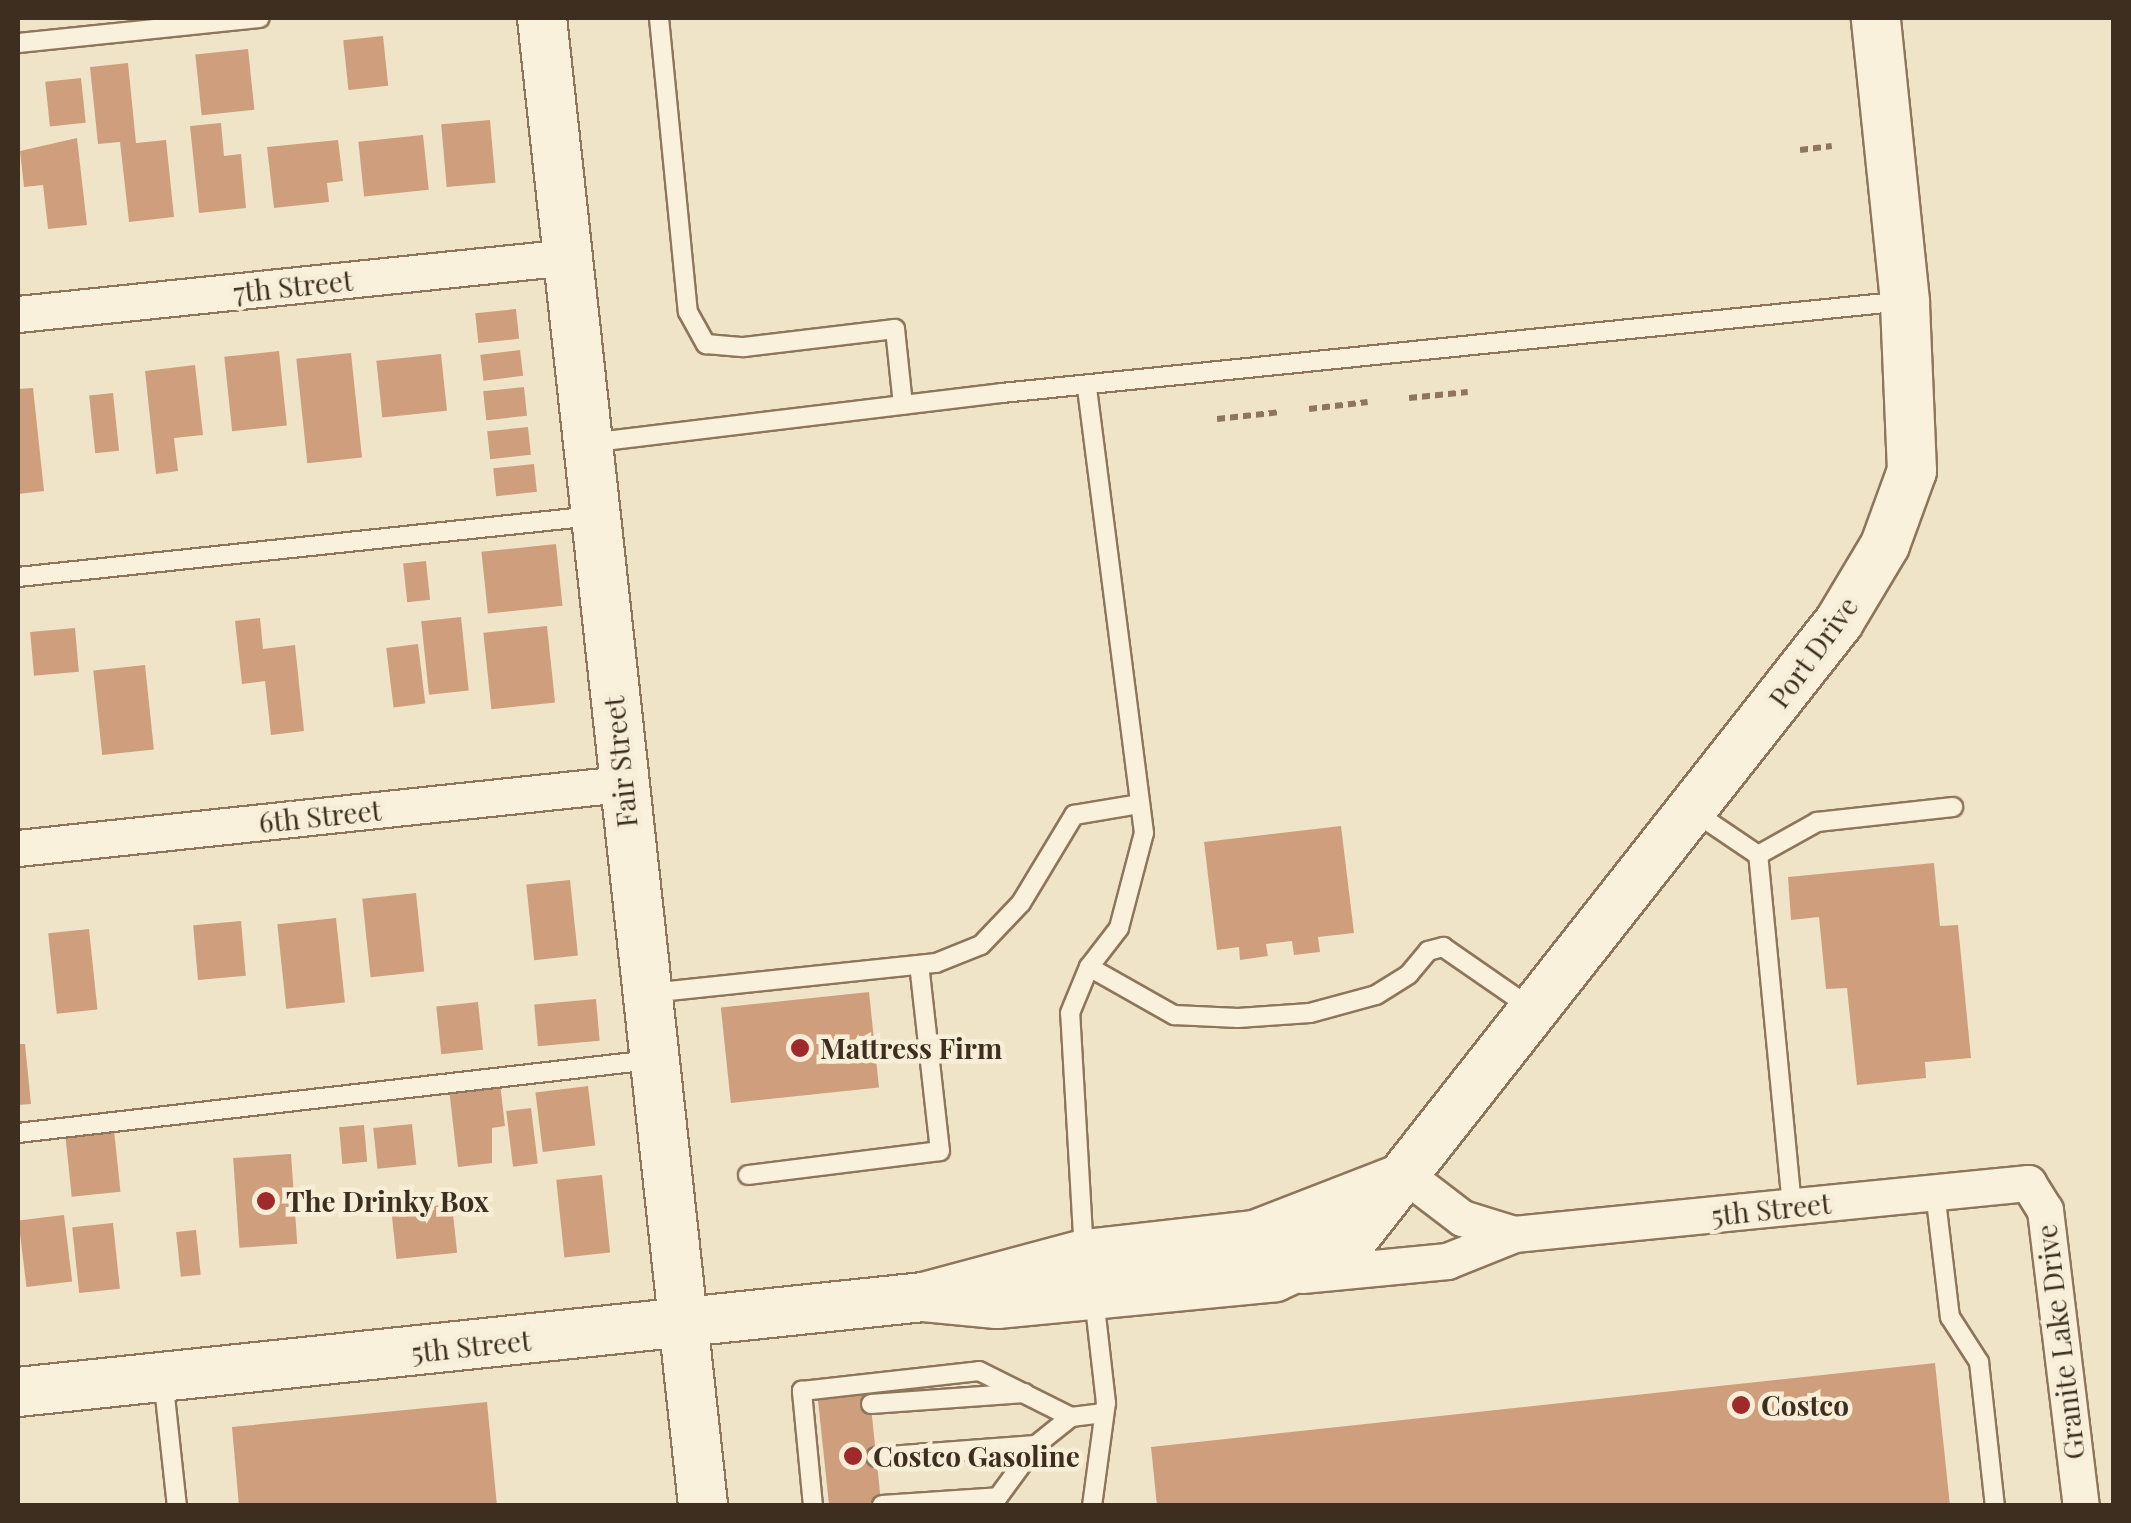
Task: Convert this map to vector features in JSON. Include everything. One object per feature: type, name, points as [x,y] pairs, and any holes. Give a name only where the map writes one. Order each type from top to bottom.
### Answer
[{"type":"street","name":"Fair Street","points":[[542,18],[651,1060],[685,1323],[703,1506]]},
{"type":"street","name":"Port Drive","points":[[1407,1176],[1839,622],[1885,545],[1912,471],[1905,301],[1876,18]]},
{"type":"street","name":"7th Street","points":[[18,314],[569,257]]},
{"type":"street","name":"6th Street","points":[[18,848],[622,784]]},
{"type":"street","name":"5th Street","points":[[1407,1176],[1462,1218],[1514,1234]]},
{"type":"street","name":"5th Street","points":[[18,1392],[924,1297],[997,1304],[1089,1276],[1255,1235],[1407,1176]]},
{"type":"street","name":"5th Street","points":[[1275,1277],[1350,1243],[1407,1176]]},
{"type":"street","name":"5th Street","points":[[1089,1276],[1275,1277],[1447,1261],[1514,1234],[2028,1183]]},
{"type":"street","name":"Granite Lake Drive","points":[[2028,1183],[2045,1210],[2080,1506]]},
{"type":"lane","points":[[18,43],[260,18]]},
{"type":"lane","points":[[659,18],[688,312],[706,344],[744,347],[895,330],[903,405]]},
{"type":"lane","points":[[587,443],[1087,385],[1905,301]]},
{"type":"lane","points":[[1087,385],[1144,832],[1135,884],[1119,928],[1089,967],[1070,1012],[1089,1276],[1104,1414],[1092,1506]]},
{"type":"lane","points":[[18,577],[595,516]]},
{"type":"lane","points":[[644,994],[919,965],[981,946],[1021,903],[1074,815],[1140,804]]},
{"type":"lane","points":[[1758,855],[1817,822],[1953,807]]},
{"type":"lane","points":[[1693,810],[1758,855],[1792,1206]]},
{"type":"lane","points":[[1089,967],[1174,1015],[1238,1018],[1310,1012],[1376,995],[1410,974],[1428,950],[1443,946],[1536,1011]]},
{"type":"lane","points":[[748,1175],[940,1152],[919,965]]},
{"type":"lane","points":[[18,1133],[651,1060]]},
{"type":"lane","points":[[1936,1192],[1950,1317],[1979,1362],[1995,1506]]},
{"type":"lane","points":[[813,1506],[817,1467],[811,1414],[802,1391],[978,1371],[1071,1416],[1104,1414]]},
{"type":"lane","points":[[163,1377],[176,1506]]},
{"type":"lane","points":[[871,1404],[1025,1393]]},
{"type":"lane","points":[[882,1505],[991,1501],[1036,1445],[1071,1416]]},
{"type":"lane","points":[[876,1457],[1036,1445]]},
{"type":"path","points":[[1800,150],[1832,146]]},
{"type":"path","points":[[1409,398],[1468,392]]},
{"type":"path","points":[[1309,408],[1368,402]]},
{"type":"path","points":[[1217,419],[1280,412]]},
{"type":"building","points":[[383,36],[388,86],[348,90],[343,40]]},
{"type":"building","points":[[248,49],[254,110],[202,115],[195,55]]},
{"type":"building","points":[[128,63],[136,143],[166,140],[174,217],[129,222],[120,142],[98,144],[90,67]]},
{"type":"building","points":[[81,78],[86,123],[50,127],[45,82]]},
{"type":"building","points":[[490,120],[495,183],[447,187],[441,124]]},
{"type":"building","points":[[221,123],[224,156],[241,154],[246,208],[199,213],[190,126]]},
{"type":"building","points":[[423,135],[429,190],[364,196],[358,142]]},
{"type":"building","points":[[77,138],[87,225],[48,229],[43,185],[24,187],[20,151]]},
{"type":"building","points":[[338,140],[343,181],[327,183],[329,202],[274,208],[267,147]]},
{"type":"building","points":[[516,309],[519,339],[478,343],[475,313]]},
{"type":"building","points":[[520,350],[523,376],[483,381],[480,355]]},
{"type":"building","points":[[279,351],[287,426],[232,431],[224,357]]},
{"type":"building","points":[[351,353],[362,457],[307,463],[296,359]]},
{"type":"building","points":[[441,354],[447,411],[382,417],[376,361]]},
{"type":"building","points":[[195,365],[203,435],[174,438],[178,471],[156,474],[145,371]]},
{"type":"building","points":[[524,387],[527,416],[486,420],[483,391]]},
{"type":"building","points":[[33,388],[44,491],[18,494],[18,389]]},
{"type":"building","points":[[113,393],[119,451],[95,453],[89,396]]},
{"type":"building","points":[[528,427],[531,455],[490,459],[487,431]]},
{"type":"building","points":[[534,464],[537,492],[496,496],[493,468]]},
{"type":"building","points":[[556,544],[562,606],[488,613],[481,552]]},
{"type":"building","points":[[426,561],[430,600],[407,602],[403,563]]},
{"type":"building","points":[[461,617],[469,691],[429,695],[421,621]]},
{"type":"building","points":[[260,618],[263,649],[295,645],[304,731],[271,735],[265,681],[242,684],[235,621]]},
{"type":"building","points":[[547,626],[555,703],[491,709],[483,633]]},
{"type":"building","points":[[75,628],[79,672],[34,676],[30,632]]},
{"type":"building","points":[[418,644],[425,704],[394,707],[386,648]]},
{"type":"building","points":[[145,665],[154,750],[102,755],[93,670]]},
{"type":"building","points":[[1341,826],[1354,933],[1318,937],[1320,952],[1294,955],[1292,941],[1266,944],[1268,956],[1240,960],[1239,947],[1217,950],[1204,842]]},
{"type":"building","points":[[1934,863],[1940,926],[1958,925],[1971,1058],[1925,1062],[1926,1078],[1857,1085],[1847,988],[1826,989],[1819,917],[1791,920],[1788,877]]},
{"type":"building","points":[[570,880],[578,956],[534,960],[526,885]]},
{"type":"building","points":[[416,893],[424,972],[371,977],[362,899]]},
{"type":"building","points":[[336,918],[345,1003],[286,1009],[277,924]]},
{"type":"building","points":[[241,921],[246,976],[198,980],[193,925]]},
{"type":"building","points":[[89,929],[97,1010],[57,1014],[48,933]]},
{"type":"building","name":"Mattress Firm","points":[[869,992],[879,1087],[731,1103],[721,1008]]},
{"type":"building","points":[[596,999],[600,1041],[538,1046],[534,1004]]},
{"type":"building","points":[[478,1002],[483,1050],[441,1054],[436,1006]]},
{"type":"building","points":[[18,1044],[25,1044],[31,1104],[18,1105]]},
{"type":"building","points":[[500,1083],[505,1126],[492,1128],[492,1163],[458,1167],[449,1089]]},
{"type":"building","points":[[588,1086],[595,1146],[543,1152],[535,1092]]},
{"type":"building","points":[[531,1108],[538,1164],[513,1167],[506,1111]]},
{"type":"building","points":[[412,1124],[416,1165],[377,1169],[373,1128]]},
{"type":"building","points":[[364,1125],[367,1162],[342,1164],[339,1127]]},
{"type":"building","points":[[114,1130],[120,1192],[72,1197],[65,1135]]},
{"type":"building","name":"The Drinky Box","points":[[291,1154],[297,1244],[239,1248],[233,1158]]},
{"type":"building","points":[[602,1175],[610,1253],[564,1257],[556,1180]]},
{"type":"building","points":[[452,1204],[457,1253],[396,1259],[391,1210]]},
{"type":"building","points":[[64,1215],[72,1282],[27,1287],[18,1221]]},
{"type":"building","points":[[113,1223],[120,1289],[79,1293],[72,1227]]},
{"type":"building","points":[[196,1230],[201,1275],[181,1277],[176,1232]]},
{"type":"building","name":"Costco","points":[[1935,1363],[1950,1506],[1157,1506],[1151,1447]]},
{"type":"building","points":[[869,1388],[881,1506],[829,1506],[817,1393]]},
{"type":"building","points":[[487,1402],[497,1506],[239,1506],[232,1427]]},
{"type":"place","name":"Mattress Firm","points":[[800,1048]]},
{"type":"place","name":"The Drinky Box","points":[[266,1201]]},
{"type":"place","name":"Costco","points":[[1741,1405]]},
{"type":"place","name":"Costco Gasoline","points":[[853,1456]]}]
